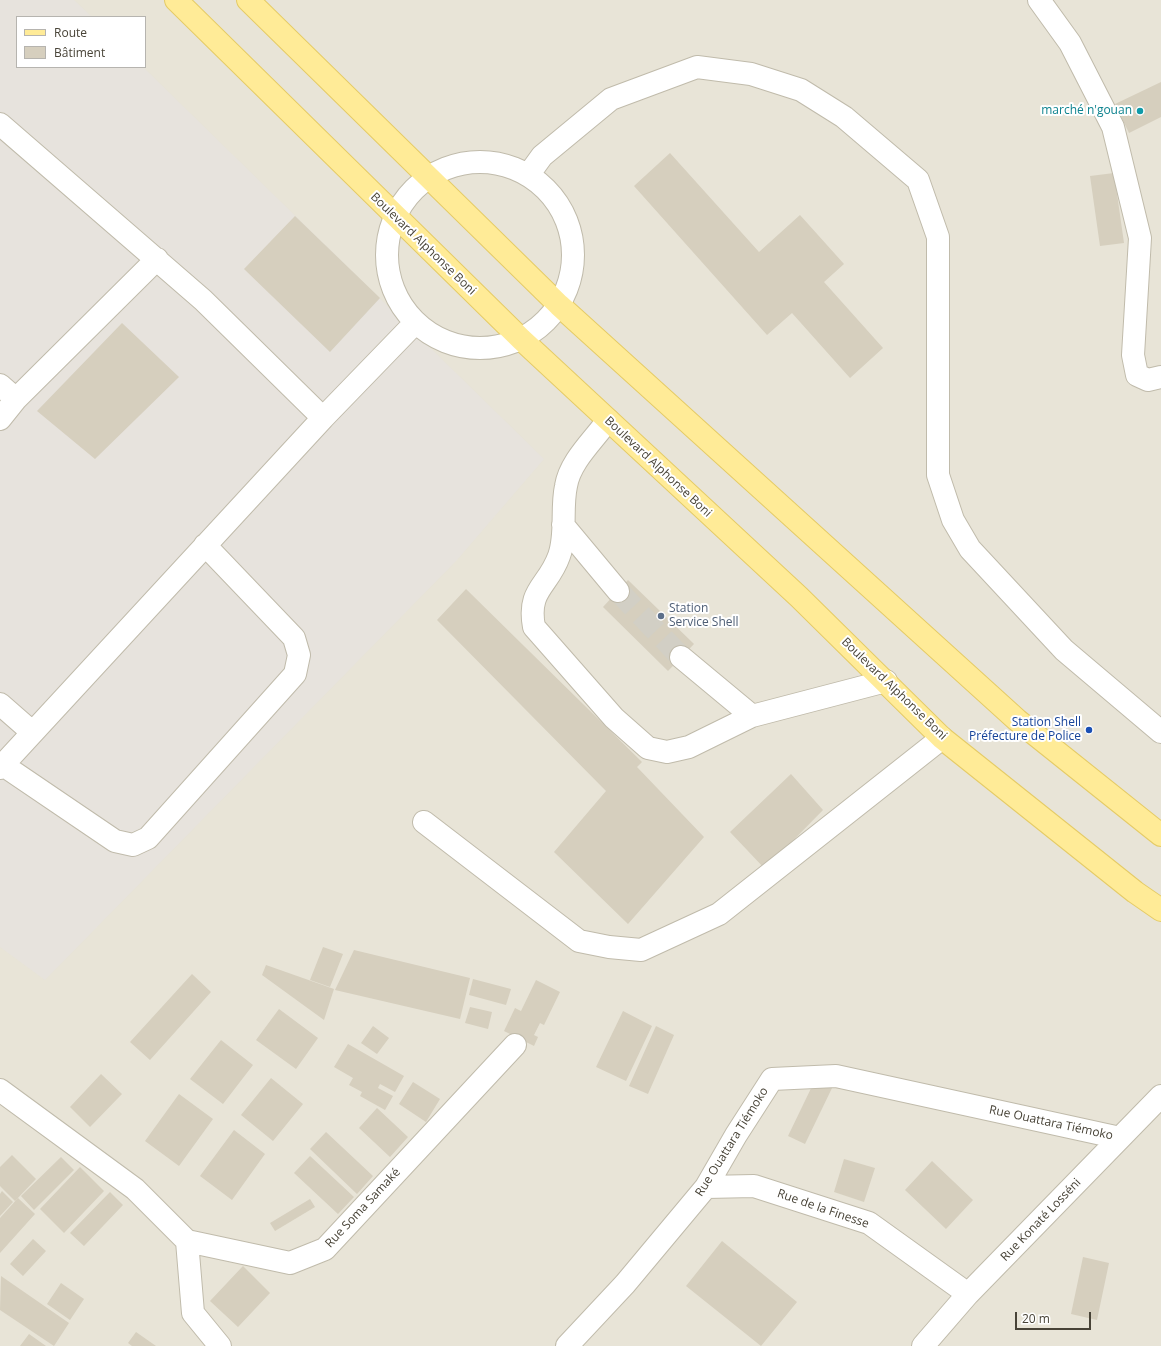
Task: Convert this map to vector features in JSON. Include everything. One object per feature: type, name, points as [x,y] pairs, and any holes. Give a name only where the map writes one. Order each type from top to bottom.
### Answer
[{"type":"main road","name":"Boulevard Alphonse Boni","points":[[176,0],[522,340],[799,597],[886,681],[942,738],[1135,892],[1161,910]]},
{"type":"main road","points":[[248,0],[559,305],[1017,720],[1161,835]]},
{"type":"street","points":[[1039,0],[1070,43],[1113,127],[1140,238],[1133,354],[1137,376],[1148,380],[1161,377]]},
{"type":"street","points":[[529,174],[542,156],[611,100],[697,68],[751,74],[802,90],[844,117],[918,180],[938,237],[938,475],[953,520],[970,549],[1064,650],[1161,732]]},
{"type":"street","points":[[0,124],[203,300],[323,418]]},
{"type":"street","points":[[496,162],[529,174],[556,199],[571,234],[572,271],[559,305],[542,325],[522,340],[484,349],[447,343],[415,323],[393,291],[387,254],[395,216],[409,194],[428,177],[460,163],[496,162]]},
{"type":"street","points":[[0,419],[8,392],[157,259]]},
{"type":"street","points":[[205,545],[294,638],[299,655],[295,674],[148,838],[133,845],[115,841],[1,766],[205,545],[323,418],[415,323]]},
{"type":"street","points":[[608,420],[576,462],[566,485],[560,555],[550,574],[534,597],[532,614],[534,627],[614,718],[648,748],[667,752],[689,747],[752,716],[886,681]]},
{"type":"street","points":[[563,525],[618,591]]},
{"type":"street","points":[[681,657],[752,716]]},
{"type":"street","points":[[0,704],[32,732]]},
{"type":"street","points":[[424,822],[579,941],[608,947],[641,950],[719,914],[942,738]]},
{"type":"street","name":"Rue Soma Samaké","points":[[187,1241],[290,1263],[325,1249],[515,1045]]},
{"type":"street","name":"Rue Ouattara Tiémoko","points":[[567,1346],[625,1284],[706,1187],[736,1135],[772,1079],[836,1076],[1120,1138]]},
{"type":"street","points":[[0,1090],[135,1189],[187,1241],[193,1314],[220,1346]]},
{"type":"street","name":"Rue Konaté Losséni","points":[[923,1346],[968,1294],[1161,1096]]},
{"type":"street","name":"Rue de la Finesse","points":[[706,1187],[754,1186],[869,1223],[968,1294]]},
{"type":"shaded area","points":[[0,0],[1161,0],[1161,1346],[0,1346]]},
{"type":"shaded area","points":[[0,0],[74,0],[91,16],[16,16],[16,68],[144,68],[544,459],[457,560],[45,980],[0,947]]},
{"type":"building","name":"marché n'gouan","points":[[1161,82],[1161,117],[1129,133],[1115,104]]},
{"type":"building","points":[[670,153],[759,252],[800,215],[844,264],[824,282],[883,348],[850,378],[792,313],[767,335],[634,186]]},
{"type":"building","points":[[1114,173],[1124,243],[1100,246],[1090,176]]},
{"type":"building","points":[[295,216],[380,298],[330,352],[244,269]]},
{"type":"building","points":[[122,323],[179,377],[95,459],[37,411]]},
{"type":"building","points":[[628,580],[694,644],[668,671],[603,607]]},
{"type":"building","points":[[466,589],[642,762],[637,767],[704,837],[628,924],[554,852],[606,791],[437,620]]},
{"type":"building","points":[[791,774],[823,810],[765,869],[730,832]]},
{"type":"building","points":[[323,947],[343,954],[330,987],[310,980]]},
{"type":"building","points":[[354,950],[470,978],[460,1019],[335,990]]},
{"type":"building","points":[[266,965],[334,989],[324,1020],[262,975]]},
{"type":"building","points":[[192,974],[211,992],[150,1060],[130,1042]]},
{"type":"building","points":[[473,979],[511,989],[506,1005],[469,995]]},
{"type":"building","points":[[536,980],[560,992],[544,1025],[540,1023],[534,1035],[538,1037],[534,1046],[504,1031],[515,1008],[521,1011]]},
{"type":"building","points":[[470,1007],[492,1012],[488,1029],[465,1023]]},
{"type":"building","points":[[279,1009],[318,1038],[296,1069],[256,1040]]},
{"type":"building","points":[[623,1011],[652,1026],[626,1081],[596,1067]]},
{"type":"building","points":[[373,1026],[389,1038],[377,1054],[361,1043]]},
{"type":"building","points":[[656,1026],[674,1035],[648,1094],[629,1086]]},
{"type":"building","points":[[221,1040],[253,1065],[223,1104],[190,1079]]},
{"type":"building","points":[[348,1044],[404,1076],[395,1092],[380,1084],[378,1088],[393,1096],[385,1110],[360,1096],[362,1092],[349,1085],[353,1078],[334,1067]]},
{"type":"building","points":[[101,1074],[122,1094],[90,1127],[70,1107]]},
{"type":"building","points":[[271,1078],[303,1104],[273,1141],[241,1115]]},
{"type":"building","points":[[816,1078],[833,1086],[805,1144],[788,1136]]},
{"type":"building","points":[[413,1082],[440,1099],[426,1122],[399,1104]]},
{"type":"building","points":[[179,1094],[213,1119],[179,1166],[145,1141]]},
{"type":"building","points":[[377,1108],[408,1137],[390,1157],[359,1128]]},
{"type":"building","points":[[234,1130],[265,1154],[232,1200],[200,1176]]},
{"type":"building","points":[[326,1132],[373,1176],[357,1194],[310,1149]]},
{"type":"building","points":[[12,1155],[36,1179],[15,1201],[0,1186],[0,1167]]},
{"type":"building","points":[[310,1156],[354,1197],[338,1214],[294,1173]]},
{"type":"building","points":[[61,1157],[74,1170],[34,1210],[21,1196]]},
{"type":"building","points":[[844,1159],[875,1168],[864,1202],[834,1192]]},
{"type":"building","points":[[932,1161],[973,1200],[946,1229],[905,1190]]},
{"type":"building","points":[[80,1167],[104,1191],[64,1233],[40,1209]]},
{"type":"building","points":[[2,1191],[13,1202],[0,1216],[0,1194]]},
{"type":"building","points":[[110,1192],[123,1205],[84,1246],[70,1233]]},
{"type":"building","points":[[18,1198],[35,1214],[0,1253],[0,1218]]},
{"type":"building","points":[[310,1199],[315,1207],[275,1231],[270,1223]]},
{"type":"building","points":[[33,1239],[46,1251],[23,1276],[10,1264]]},
{"type":"building","points":[[722,1241],[797,1302],[761,1346],[686,1286]]},
{"type":"building","points":[[1083,1257],[1109,1263],[1097,1320],[1071,1314]]},
{"type":"building","points":[[243,1266],[270,1293],[238,1327],[210,1301]]},
{"type":"building","points":[[1,1276],[69,1323],[54,1346],[0,1310]]},
{"type":"building","points":[[61,1283],[84,1299],[70,1320],[47,1304]]},
{"type":"building","points":[[136,1332],[156,1346],[132,1346],[128,1343]]},
{"type":"building","points":[[29,1334],[46,1346],[20,1346]]},
{"type":"tunnel","points":[[618,591],[681,657]]},
{"type":"place","name":"marché n'gouan","points":[[1140,111]]},
{"type":"place","name":"Station Service Shell","points":[[661,616]]},
{"type":"place","name":"Station Shell Préfecture de Police","points":[[1089,730]]}]
